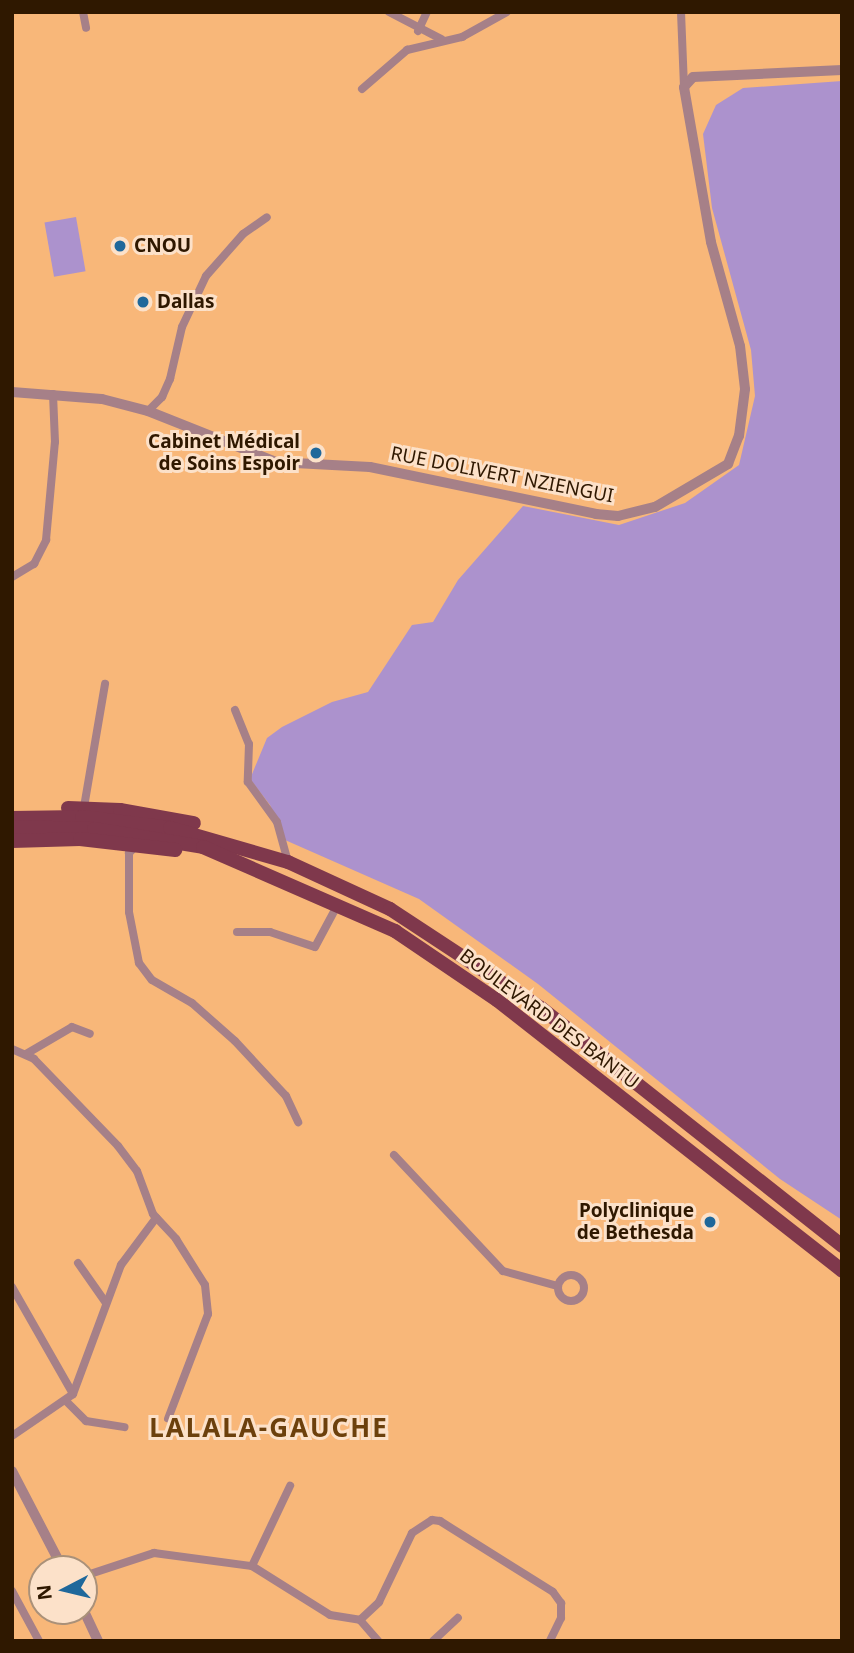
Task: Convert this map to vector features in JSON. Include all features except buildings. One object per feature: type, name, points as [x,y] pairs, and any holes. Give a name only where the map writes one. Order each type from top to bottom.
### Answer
[{"type":"highway","points":[[12,810],[84,807],[149,814],[205,826],[251,841],[288,862]]},
{"type":"highway","points":[[12,818],[82,817],[203,841]]},
{"type":"highway","points":[[12,827],[94,829],[203,841]]},
{"type":"highway","points":[[12,841],[80,839],[140,845],[190,853],[285,880]]},
{"type":"highway","name":"BOULEVARD DES BANTU","points":[[203,841],[288,862],[390,909],[541,1008],[842,1246]]},
{"type":"highway","name":"BOULEVARD DES BANTU","points":[[203,841],[395,932],[497,1000],[842,1271]]},
{"type":"street","points":[[83,12],[86,28]]},
{"type":"street","points":[[389,12],[418,31],[444,40]]},
{"type":"street","points":[[418,31],[426,12]]},
{"type":"street","points":[[362,89],[407,50],[469,34],[507,12]]},
{"type":"street","points":[[681,12],[684,87]]},
{"type":"street","points":[[684,87],[694,77],[842,70]]},
{"type":"street","name":"RUE DOLIVERT NZIENGUI","points":[[12,392],[102,399],[148,411],[276,462],[370,467],[596,514],[633,513],[695,487],[728,464],[735,452],[745,389],[740,346],[711,243],[684,87]]},
{"type":"street","points":[[148,411],[166,388],[182,327],[206,276],[243,234],[267,217]]},
{"type":"street","points":[[12,577],[34,564],[46,540],[55,442],[53,394]]},
{"type":"street","points":[[84,807],[105,684]]},
{"type":"street","points":[[234,710],[249,744],[248,782],[277,822],[288,862]]},
{"type":"street","points":[[140,845],[129,853],[131,927],[139,963],[152,980],[192,1003],[235,1041],[286,1096],[298,1122]]},
{"type":"street","points":[[237,932],[270,932],[315,947],[338,904]]},
{"type":"street","points":[[26,1054],[72,1027],[90,1034]]},
{"type":"street","points":[[12,1049],[26,1054],[118,1146],[137,1171],[156,1218],[176,1239],[205,1285],[209,1301],[168,1419]]},
{"type":"street","points":[[394,1155],[503,1270],[536,1283],[558,1286]]},
{"type":"street","points":[[12,1436],[67,1402],[73,1395],[127,1252],[156,1218]]},
{"type":"street","points":[[78,1263],[106,1303]]},
{"type":"street","points":[[12,1286],[73,1395]]},
{"type":"street","points":[[67,1402],[86,1421],[125,1427]]},
{"type":"street","points":[[12,1471],[56,1555]]},
{"type":"street","points":[[252,1566],[290,1486]]},
{"type":"street","points":[[360,1620],[379,1602],[412,1533],[432,1520],[440,1521],[553,1592],[561,1603],[561,1618],[550,1641]]},
{"type":"street","points":[[98,1571],[154,1553],[252,1566],[330,1615],[360,1620],[378,1641]]},
{"type":"street","points":[[12,1591],[40,1641]]},
{"type":"street","points":[[433,1641],[458,1618]]},
{"type":"street","points":[[91,1625],[98,1641]]},
{"type":"shaded area","points":[[842,81],[842,1220],[780,1179],[538,984],[419,899],[285,840],[270,805],[250,779],[267,738],[282,727],[332,702],[368,692],[412,625],[433,622],[458,580],[523,506],[619,525],[685,503],[739,465],[755,396],[751,350],[712,208],[703,134],[716,105],[743,88]]},
{"type":"shaded area","points":[[76,217],[86,271],[54,277],[44,223]]},
{"type":"place","name":"CNOU","points":[[120,246]]},
{"type":"place","name":"Dallas","points":[[143,302]]},
{"type":"place","name":"Cabinet Médical de Soins Espoir","points":[[316,453]]},
{"type":"place","name":"Polyclinique de Bethesda","points":[[710,1222]]},
{"type":"district","name":"LALALA-GAUCHE","points":[[269,1428]]}]
